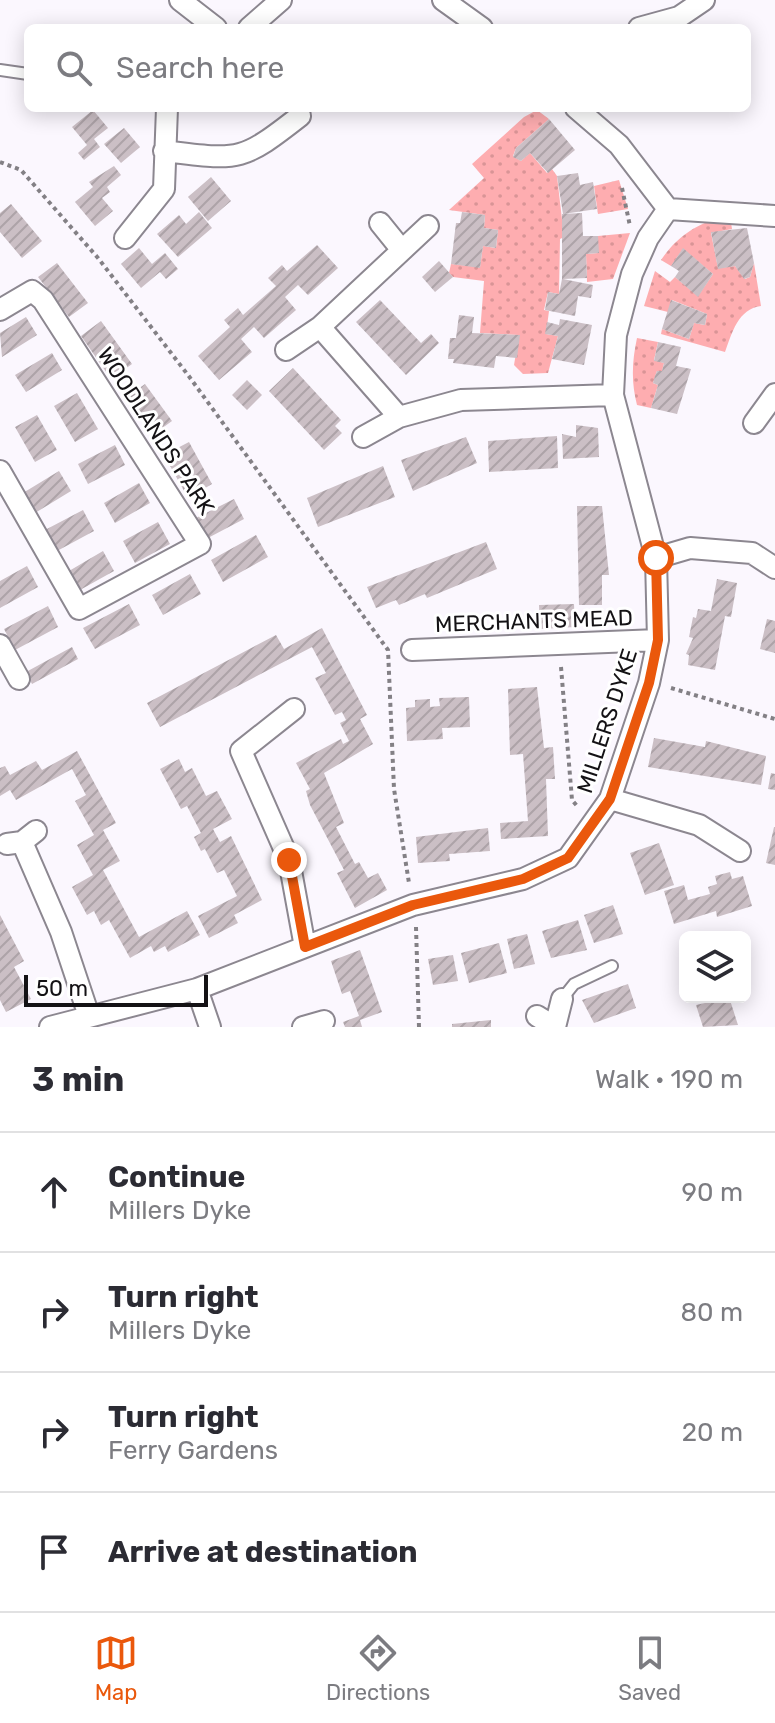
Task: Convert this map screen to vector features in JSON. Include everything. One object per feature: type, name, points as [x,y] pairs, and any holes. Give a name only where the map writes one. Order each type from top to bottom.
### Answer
[{"type":"street","points":[[180,0],[211,24]]},
{"type":"street","points":[[254,24],[281,0]]},
{"type":"street","points":[[654,24],[679,17],[704,0]]},
{"type":"street","points":[[452,2],[477,24]]},
{"type":"street","points":[[125,238],[164,189],[163,112]]},
{"type":"street","points":[[581,112],[619,145],[668,209],[775,216]]},
{"type":"street","points":[[164,151],[228,158],[257,150],[300,116]]},
{"type":"street","name":"MILLERS DYKE","points":[[50,1027],[197,989],[413,905],[523,879],[568,858],[610,799],[649,683],[658,640],[656,558],[613,395],[616,335],[632,274],[648,238],[668,209]]},
{"type":"street","points":[[380,223],[401,249]]},
{"type":"street","points":[[286,350],[320,327],[428,226]]},
{"type":"street","name":"WOODLANDS PARK","points":[[0,310],[32,291],[43,300],[200,544],[79,609],[0,471]]},
{"type":"street","points":[[320,327],[399,417]]},
{"type":"street","points":[[754,423],[775,394]]},
{"type":"street","points":[[363,437],[399,417],[461,400],[613,395]]},
{"type":"street","points":[[656,558],[690,548],[752,553],[775,568]]},
{"type":"street","name":"MERCHANTS MEAD","points":[[412,650],[658,640]]},
{"type":"street","points":[[0,645],[19,679]]},
{"type":"street","points":[[294,709],[241,751],[289,860],[305,947]]},
{"type":"street","points":[[610,799],[699,825],[740,851]]},
{"type":"street","points":[[22,839],[61,932],[89,1016]]},
{"type":"street","points":[[197,989],[210,1027]]},
{"type":"street","points":[[537,1016],[555,1027],[562,999]]},
{"type":"street","points":[[303,1027],[324,1021]]},
{"type":"lane","points":[[0,70],[24,73]]},
{"type":"lane","points":[[562,999],[574,984],[612,966]]},
{"type":"path","points":[[0,162],[21,170],[98,258],[188,375],[388,650],[394,789],[418,939],[419,1027]]},
{"type":"path","points":[[619,180],[628,209],[630,233]]},
{"type":"path","points":[[560,644],[572,800],[594,822]]},
{"type":"path","points":[[649,683],[704,695],[775,719]]},
{"type":"shaded area","points":[[540,112],[549,119],[516,148],[513,156],[521,161],[530,153],[547,173],[552,169],[557,176],[564,237],[560,239],[559,294],[548,292],[544,310],[549,311],[546,334],[558,336],[548,373],[523,374],[514,365],[519,335],[480,333],[484,281],[453,277],[449,273],[451,264],[480,267],[483,246],[496,248],[498,230],[484,228],[485,215],[449,210],[484,178],[472,164],[524,117]]},
{"type":"shaded area","points":[[619,180],[628,209],[598,214],[594,186]]},
{"type":"shaded area","points":[[730,216],[732,229],[711,233],[718,268],[735,266],[745,279],[750,277],[754,263],[761,306],[741,317],[725,352],[661,334],[662,329],[689,339],[694,323],[705,325],[707,314],[672,300],[668,312],[644,306],[655,271],[670,282],[675,277],[698,296],[713,274],[683,249],[671,266],[661,260],[691,230]]},
{"type":"shaded area","points":[[630,233],[613,279],[587,282],[586,254],[598,253],[598,236]]},
{"type":"shaded area","points":[[637,338],[658,342],[654,360],[664,363],[653,383],[658,385],[651,408],[637,405],[635,396],[633,372]]},
{"type":"building","points":[[95,112],[108,128],[94,139],[100,147],[84,160],[78,153],[87,145],[72,127]]},
{"type":"building","points":[[549,119],[575,150],[548,173],[530,153],[521,161],[513,157],[516,148]]},
{"type":"building","points":[[124,128],[140,147],[121,163],[104,144]]},
{"type":"building","points":[[114,166],[121,175],[107,187],[110,192],[102,198],[113,211],[95,226],[75,202],[93,187],[89,182]]},
{"type":"building","points":[[578,173],[580,185],[593,182],[597,209],[563,214],[557,176]]},
{"type":"building","points":[[211,177],[231,201],[208,221],[188,197]]},
{"type":"building","points":[[11,204],[42,241],[22,258],[0,232],[0,213]]},
{"type":"building","points":[[199,212],[212,228],[178,257],[157,234],[179,215],[186,224]]},
{"type":"building","points":[[462,212],[485,215],[484,228],[498,230],[496,248],[483,246],[480,268],[451,264],[456,223],[460,223]]},
{"type":"building","points":[[582,213],[583,236],[598,236],[599,253],[586,254],[587,278],[563,279],[593,285],[591,298],[578,296],[575,316],[545,310],[548,292],[559,294],[562,279],[562,214]]},
{"type":"building","points":[[747,228],[754,263],[750,277],[744,279],[735,266],[718,269],[711,232]]},
{"type":"building","points":[[317,245],[338,268],[308,295],[298,285],[285,297],[296,310],[264,338],[254,327],[241,339],[252,352],[219,380],[198,356],[230,327],[224,320],[238,308],[243,315],[276,286],[268,278],[282,265],[287,271]]},
{"type":"building","points":[[139,248],[152,264],[165,253],[178,269],[166,279],[160,272],[141,288],[121,264]]},
{"type":"building","points":[[683,248],[713,274],[698,297],[675,277],[679,271],[671,266]]},
{"type":"building","points":[[439,261],[453,277],[435,292],[422,277]]},
{"type":"building","points":[[57,263],[88,303],[69,317],[38,277]]},
{"type":"building","points":[[380,300],[421,343],[431,334],[439,343],[406,375],[356,322]]},
{"type":"building","points":[[671,300],[707,314],[705,325],[694,323],[689,339],[662,329]]},
{"type":"building","points":[[459,315],[474,317],[472,333],[520,335],[517,358],[496,356],[494,368],[453,363],[454,359],[448,359],[450,338],[456,338]]},
{"type":"building","points":[[26,317],[37,335],[2,357],[0,333]]},
{"type":"building","points":[[560,319],[592,325],[584,365],[552,359],[558,336],[545,334],[547,322],[559,325]]},
{"type":"building","points":[[101,321],[132,364],[111,379],[81,336]]},
{"type":"building","points":[[658,342],[681,347],[676,366],[691,369],[677,414],[651,408],[658,385],[653,383],[655,376],[657,371],[662,371],[664,363],[654,361]]},
{"type":"building","points":[[52,353],[62,370],[26,392],[15,375]]},
{"type":"building","points":[[293,368],[341,420],[335,426],[342,433],[324,450],[269,391]]},
{"type":"building","points":[[247,380],[262,395],[247,410],[232,395]]},
{"type":"building","points":[[145,384],[172,421],[154,434],[127,397]]},
{"type":"building","points":[[77,393],[98,429],[75,442],[54,406]]},
{"type":"building","points":[[37,415],[57,450],[35,462],[15,427]]},
{"type":"building","points":[[576,425],[598,428],[599,457],[563,459],[562,434],[576,437]]},
{"type":"building","points":[[557,436],[558,468],[489,472],[488,441]]},
{"type":"building","points":[[466,437],[477,463],[413,491],[401,460]]},
{"type":"building","points":[[189,442],[212,484],[188,498],[164,455]]},
{"type":"building","points":[[115,445],[125,465],[88,484],[78,464]]},
{"type":"building","points":[[383,466],[395,497],[318,527],[307,498]]},
{"type":"building","points":[[59,471],[71,491],[35,513],[23,493]]},
{"type":"building","points":[[139,483],[150,503],[115,523],[104,503]]},
{"type":"building","points":[[234,499],[244,519],[206,539],[196,518]]},
{"type":"building","points":[[577,506],[602,506],[609,575],[602,575],[602,605],[579,605]]},
{"type":"building","points":[[83,510],[94,531],[57,551],[45,530]]},
{"type":"building","points":[[158,522],[170,544],[135,563],[123,541]]},
{"type":"building","points":[[256,535],[268,557],[223,582],[211,560]]},
{"type":"building","points":[[486,542],[497,569],[427,598],[425,594],[399,605],[396,600],[376,608],[367,587]]},
{"type":"building","points":[[103,551],[114,571],[80,590],[69,571]]},
{"type":"building","points":[[27,566],[38,587],[0,608],[0,581]]},
{"type":"building","points":[[190,574],[201,594],[163,615],[152,595]]},
{"type":"building","points":[[717,579],[737,583],[731,617],[725,616],[715,670],[688,665],[689,655],[686,654],[693,638],[689,637],[693,617],[696,618],[698,609],[711,611]]},
{"type":"building","points":[[129,604],[140,625],[95,649],[83,628]]},
{"type":"building","points":[[574,604],[575,627],[540,629],[539,605]]},
{"type":"building","points":[[48,606],[58,627],[15,650],[4,629]]},
{"type":"building","points":[[767,619],[775,621],[775,653],[760,649]]},
{"type":"building","points":[[322,628],[367,715],[360,719],[373,744],[324,773],[344,823],[336,827],[355,864],[359,862],[368,878],[378,873],[387,890],[355,908],[337,873],[344,870],[310,805],[306,791],[310,789],[296,763],[341,739],[343,744],[349,741],[340,723],[346,720],[342,712],[335,715],[315,678],[326,673],[312,647],[160,727],[147,703],[276,635],[284,649]]},
{"type":"building","points":[[72,647],[78,659],[32,684],[26,672]]},
{"type":"building","points":[[537,687],[544,748],[553,747],[555,779],[546,779],[548,836],[501,839],[500,823],[528,821],[523,754],[510,755],[508,689]]},
{"type":"building","points":[[469,697],[470,727],[442,728],[443,739],[407,741],[406,708],[415,707],[415,700],[430,699],[430,707],[440,706],[439,698]]},
{"type":"building","points":[[654,738],[705,747],[706,741],[766,756],[761,785],[648,767]]},
{"type":"building","points":[[77,751],[116,823],[103,830],[120,861],[103,870],[139,937],[187,911],[200,935],[168,952],[165,946],[154,952],[151,946],[130,958],[109,920],[101,925],[94,911],[87,915],[72,887],[93,875],[77,845],[94,835],[75,801],[86,795],[72,769],[16,800],[10,790],[0,796],[0,768],[5,766],[10,775],[36,761],[42,770]]},
{"type":"building","points":[[179,759],[185,772],[192,768],[206,796],[217,791],[232,819],[213,829],[220,842],[231,836],[262,900],[234,915],[238,923],[209,938],[198,916],[237,896],[224,870],[217,873],[205,849],[201,851],[194,837],[201,833],[187,806],[181,809],[160,769]]},
{"type":"building","points":[[771,773],[775,774],[775,790],[768,789]]},
{"type":"building","points":[[775,827],[775,865],[766,863]]},
{"type":"building","points":[[488,828],[490,851],[449,854],[450,861],[418,863],[416,837]]},
{"type":"building","points":[[659,843],[674,885],[645,895],[630,853]]},
{"type":"building","points":[[730,872],[732,879],[743,876],[752,906],[717,917],[716,911],[674,924],[664,891],[684,885],[688,900],[710,894],[708,887],[717,884],[715,876]]},
{"type":"building","points":[[613,905],[623,934],[594,943],[584,915]]},
{"type":"building","points":[[0,915],[24,961],[14,967],[31,999],[6,1012],[0,1000]]},
{"type":"building","points":[[578,920],[587,950],[551,958],[542,931]]},
{"type":"building","points":[[527,934],[535,964],[514,969],[507,939]]},
{"type":"building","points":[[499,943],[507,973],[469,983],[461,953]]},
{"type":"building","points":[[360,950],[382,1012],[360,1020],[362,1027],[345,1027],[343,1022],[359,1016],[350,991],[342,994],[331,961]]},
{"type":"building","points":[[453,955],[458,981],[433,985],[428,959]]},
{"type":"building","points":[[628,984],[636,1008],[594,1023],[582,1000]]},
{"type":"building","points":[[731,1003],[738,1025],[703,1027],[696,1005]]},
{"type":"building","points":[[491,1020],[491,1027],[452,1027],[452,1024]]},
{"type":"route","points":[[289,860],[305,947],[413,905],[523,879],[568,858],[610,799],[649,683],[658,640],[656,558]]}]
